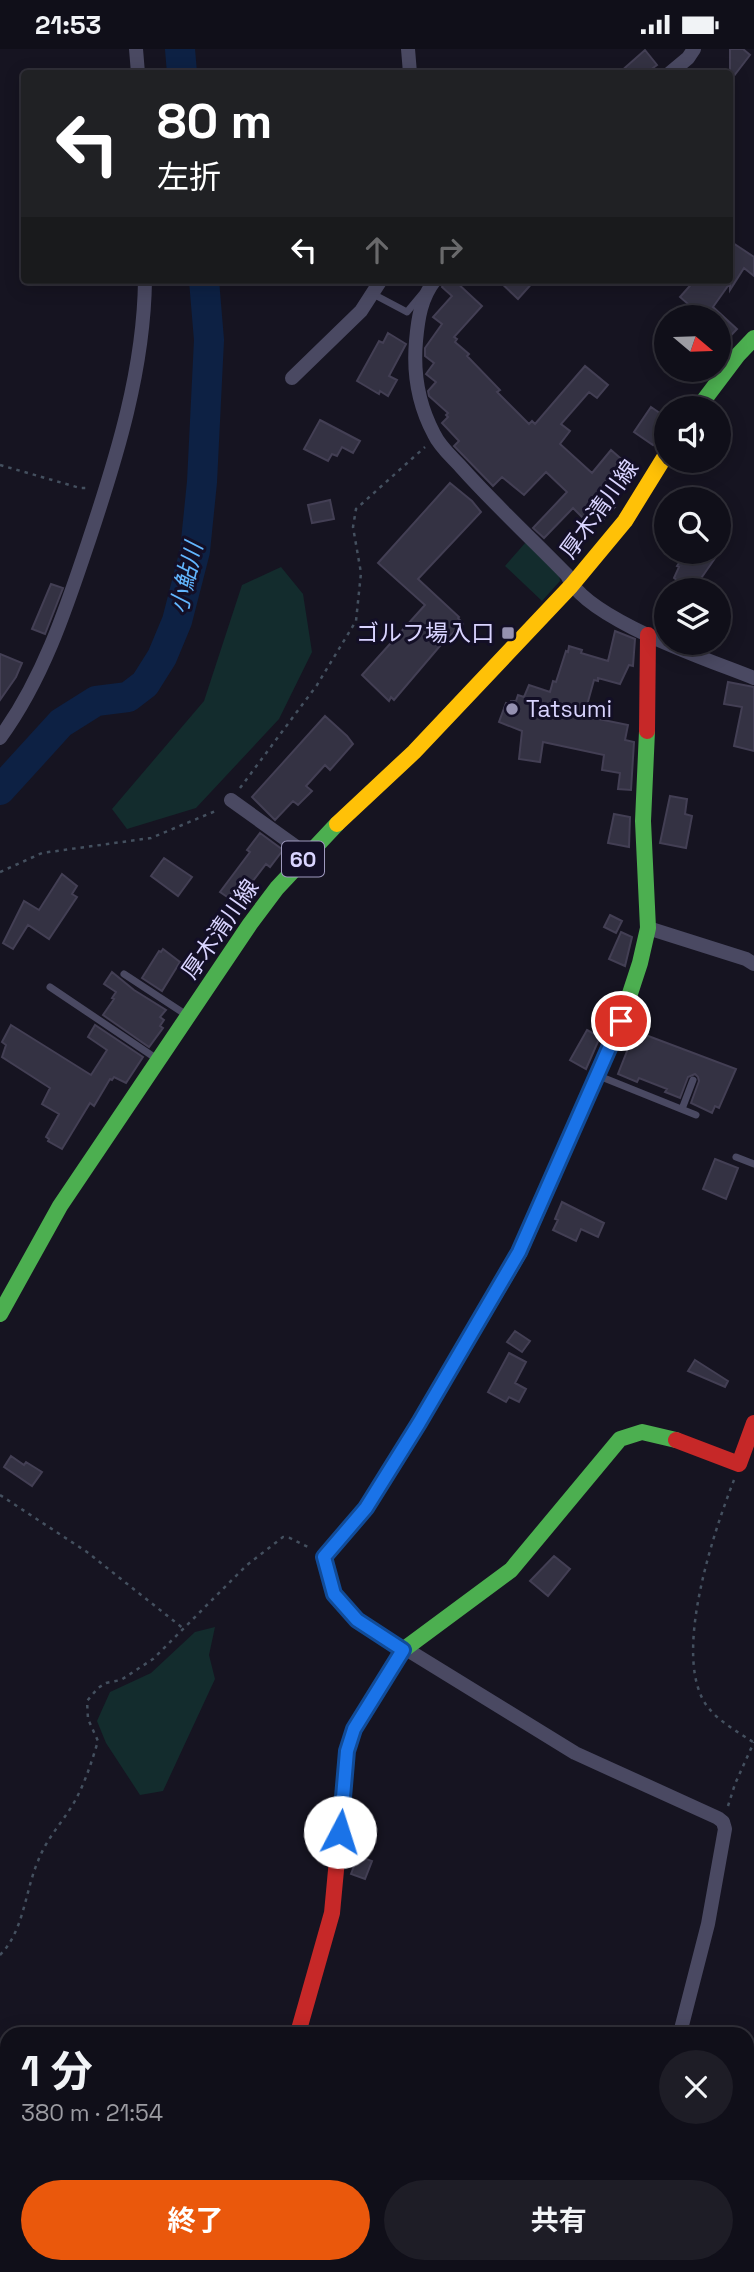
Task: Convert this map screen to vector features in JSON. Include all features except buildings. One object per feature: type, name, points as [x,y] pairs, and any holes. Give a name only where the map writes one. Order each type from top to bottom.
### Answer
[{"type":"street","points":[[136,49],[138,70]]},
{"type":"street","points":[[408,49],[410,70]]},
{"type":"street","points":[[674,70],[694,49]]},
{"type":"street","points":[[0,738],[20,711],[66,611],[107,486],[139,360],[145,284]]},
{"type":"street","points":[[292,378],[361,311],[379,284]]},
{"type":"street","points":[[430,286],[417,331],[415,379],[422,410],[435,438],[487,496],[567,575],[571,586],[601,610],[648,635],[754,678]]},
{"type":"street","points":[[707,396],[737,355],[754,338]]},
{"type":"street","name":"厚木清川線","points":[[0,1314],[60,1206],[250,924],[319,841],[414,752],[571,586],[625,521],[655,473]]},
{"type":"street","points":[[648,635],[649,697],[643,821],[648,928],[621,1021],[519,1252],[366,1508],[324,1557],[334,1594],[357,1620],[575,1753],[723,1822],[725,1829],[708,1924],[682,2027]]},
{"type":"street","points":[[231,800],[295,846],[302,860]]},
{"type":"street","points":[[648,928],[746,959],[754,964]]},
{"type":"street","points":[[300,2027],[332,1913],[347,1751],[360,1718],[404,1649],[511,1570],[620,1439],[641,1432],[657,1435],[739,1464],[754,1423]]},
{"type":"lane","points":[[373,294],[407,312],[430,286]]},
{"type":"lane","points":[[124,974],[188,1015]]},
{"type":"lane","points":[[50,987],[158,1059]]},
{"type":"lane","points":[[598,1075],[696,1115]]},
{"type":"lane","points":[[682,1109],[693,1080]]},
{"type":"lane","points":[[736,1157],[754,1164]]},
{"type":"path","points":[[0,872],[42,853],[151,838],[227,806],[317,685],[356,621],[361,573],[353,527],[356,509],[435,438]]},
{"type":"path","points":[[0,465],[80,488],[107,486]]},
{"type":"path","points":[[723,1822],[735,1784],[754,1742],[724,1722],[706,1705],[695,1678],[694,1635],[702,1580],[716,1527],[739,1464]]},
{"type":"path","points":[[0,1495],[87,1552],[184,1629]]},
{"type":"path","points":[[0,1955],[18,1927],[37,1863],[47,1842],[72,1806],[86,1778],[98,1741],[88,1719],[87,1701],[97,1688],[121,1680],[153,1659],[247,1565],[283,1537],[290,1538],[324,1557]]},
{"type":"green space","points":[[526,542],[559,573],[560,581],[542,601],[505,566]]},
{"type":"green space","points":[[281,567],[303,594],[312,652],[279,719],[196,808],[127,829],[112,809],[204,701],[242,585]]},
{"type":"green space","points":[[215,1627],[209,1655],[215,1679],[163,1791],[140,1795],[106,1743],[97,1721],[110,1692],[151,1673],[195,1632]]},
{"type":"waterway","name":"小鮎川","points":[[180,49],[182,70]]},
{"type":"waterway","name":"小鮎川","points":[[0,790],[61,723],[96,701],[128,697],[145,684],[162,657],[177,621],[195,551],[202,482],[209,340],[204,284]]},
{"type":"traffic: fast","points":[[707,396],[754,338]]},
{"type":"traffic: fast","points":[[552,1178],[621,1021],[648,928],[643,821],[647,731]]},
{"type":"traffic: fast","points":[[0,1314],[60,1206],[250,924],[277,888],[337,824]]},
{"type":"traffic: fast","points":[[345,1774],[347,1751],[354,1729],[403,1650],[511,1570],[620,1439],[642,1432],[676,1440]]},
{"type":"traffic: slow","points":[[337,824],[414,752],[571,586],[625,521],[655,473]]},
{"type":"traffic: slow","points":[[403,1650],[357,1620],[334,1594],[324,1557],[366,1508],[419,1423],[519,1253],[552,1178]]},
{"type":"traffic: jam","points":[[647,731],[648,635]]},
{"type":"traffic: jam","points":[[676,1440],[739,1464],[754,1423]]},
{"type":"traffic: jam","points":[[300,2027],[332,1913],[345,1774]]},
{"type":"place","name":"ゴルフ場入口","points":[[508,633]]},
{"type":"place","name":"Tatsumi","points":[[512,709]]},
{"type":"route","points":[[340,1832],[347,1751],[354,1729],[403,1650],[357,1620],[334,1594],[324,1557],[366,1508],[519,1252],[621,1021]]}]
